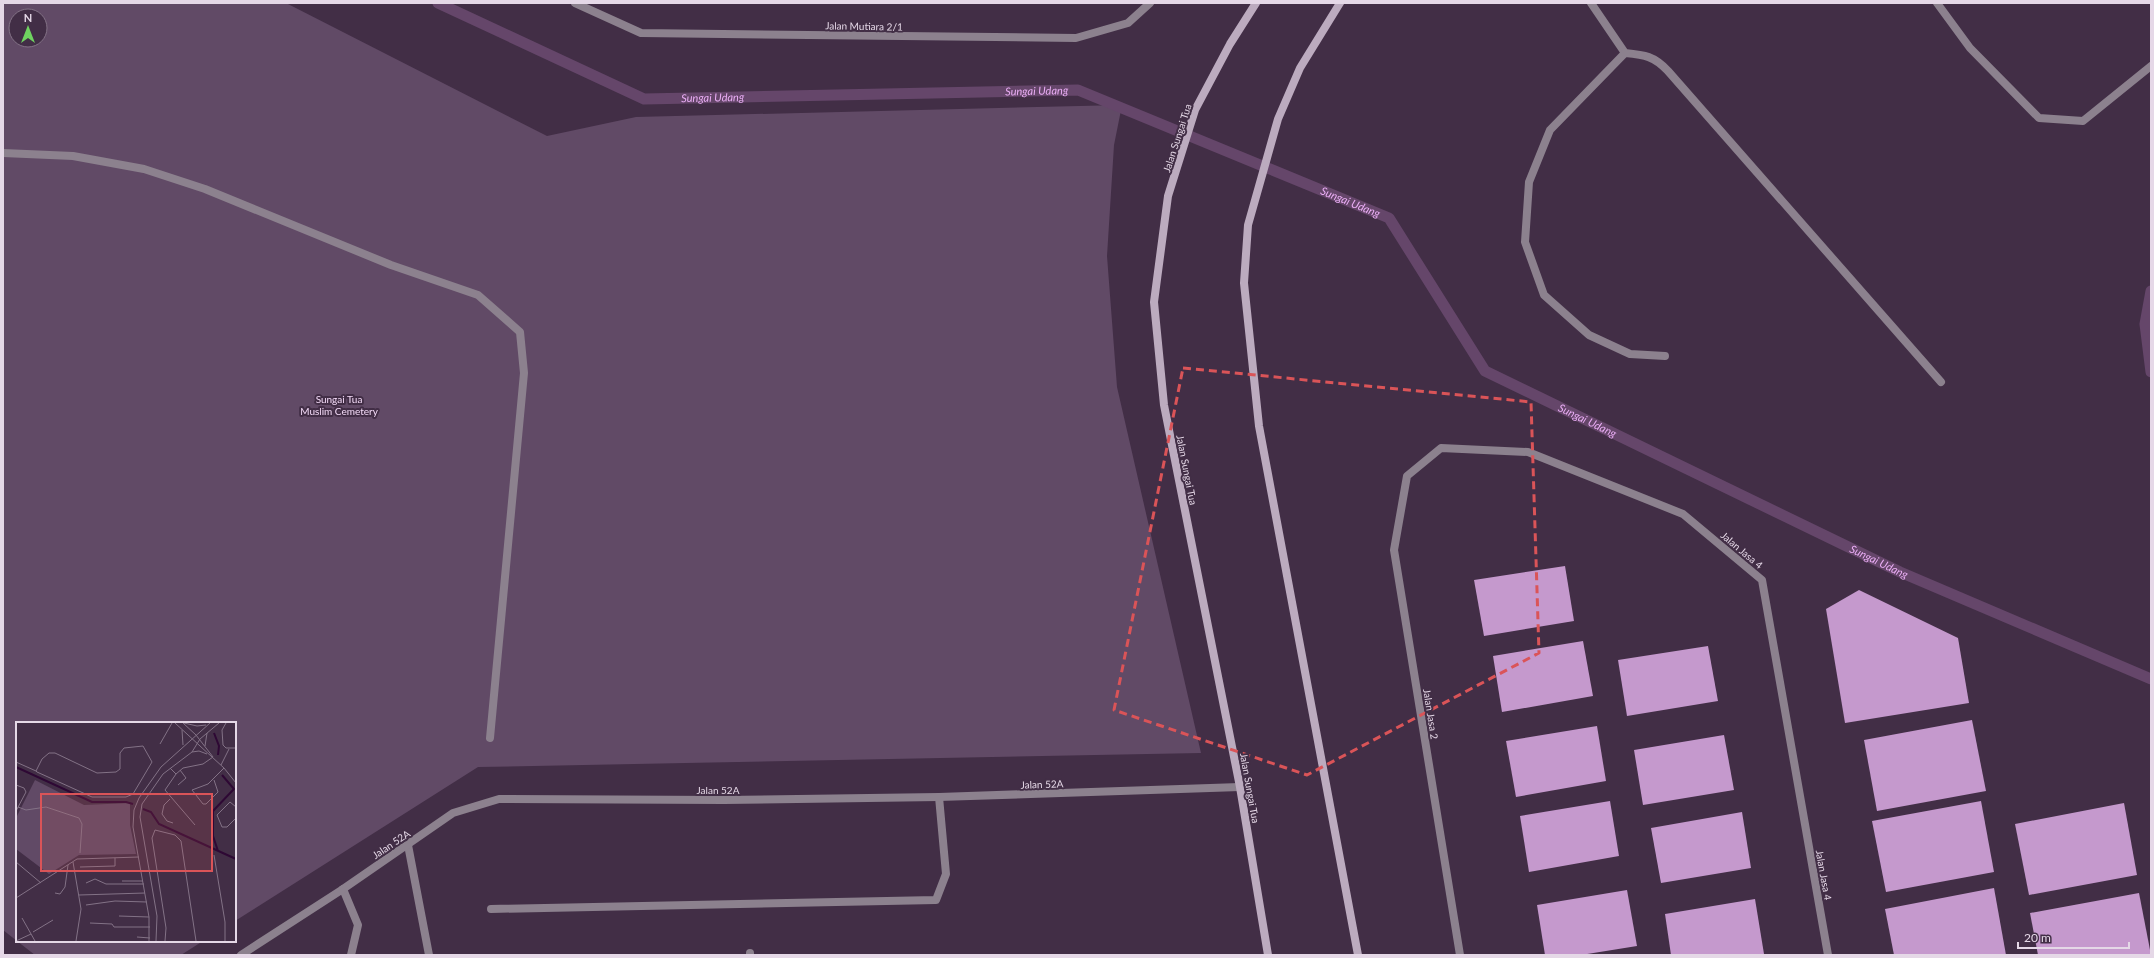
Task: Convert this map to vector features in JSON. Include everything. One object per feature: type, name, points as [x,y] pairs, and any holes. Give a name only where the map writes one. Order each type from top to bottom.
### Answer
[{"type":"main road","name":"Jalan Sungai Tua","points":[[1256,3],[1230,44],[1195,110],[1168,196],[1154,302],[1164,405],[1240,787],[1268,955]]},
{"type":"main road","points":[[1340,3],[1300,68],[1278,120],[1248,225],[1244,283],[1259,426],[1358,955]]},
{"type":"street","name":"Jalan Mutiara 2/1","points":[[575,3],[641,33],[1076,38],[1128,23],[1150,3]]},
{"type":"street","points":[[1591,3],[1625,54]]},
{"type":"street","points":[[1937,3],[1970,48],[2039,118],[2083,121],[2151,66]]},
{"type":"street","points":[[1665,356],[1630,354],[1589,335],[1544,296],[1524,242],[1529,182],[1550,130],[1625,54],[1644,55],[1658,60],[1941,382]]},
{"type":"street","points":[[3,153],[73,156],[144,169],[205,189],[391,265],[478,295],[520,332],[524,373],[490,738]]},
{"type":"street","name":"Jalan Jasa 4","points":[[1407,476],[1441,448],[1528,452],[1683,514],[1762,580],[1828,955]]},
{"type":"street","name":"Jalan Jasa 2","points":[[1407,476],[1394,550],[1460,955]]},
{"type":"street","name":"Jalan 52A","points":[[241,955],[343,889],[453,813],[499,799],[724,800],[939,797],[1240,787]]},
{"type":"street","points":[[491,909],[936,900],[946,874],[939,797]]},
{"type":"street","points":[[408,845],[429,955]]},
{"type":"street","points":[[343,889],[358,925],[351,955]]},
{"type":"highlighted area","points":[[1183,368],[1531,402],[1539,653],[1307,775],[1114,710]]},
{"type":"green space","name":"Sungai Tua Muslim Cemetery","points":[[3,3],[286,3],[547,136],[636,117],[1122,105],[1114,145],[1107,256],[1117,387],[1201,753],[478,767],[236,920],[236,722],[16,722],[16,940],[3,930]]},
{"type":"green space","points":[[18,942],[201,942],[181,955],[35,955]]},
{"type":"building","points":[[1565,566],[1574,621],[1484,636],[1474,580]]},
{"type":"building","points":[[1859,590],[1958,638],[1969,703],[1845,723],[1826,609]]},
{"type":"building","points":[[1583,641],[1593,696],[1502,712],[1493,656]]},
{"type":"building","points":[[1708,646],[1718,701],[1627,716],[1618,660]]},
{"type":"building","points":[[1972,720],[1986,791],[1877,811],[1864,740]]},
{"type":"building","points":[[1597,726],[1606,781],[1516,797],[1506,741]]},
{"type":"building","points":[[1724,735],[1734,790],[1643,805],[1634,750]]},
{"type":"building","points":[[1610,801],[1619,856],[1529,872],[1520,816]]},
{"type":"building","points":[[1981,801],[1994,872],[1886,892],[1872,821]]},
{"type":"building","points":[[2124,803],[2137,875],[2029,895],[2015,824]]},
{"type":"building","points":[[1742,812],[1751,868],[1661,883],[1651,828]]},
{"type":"building","points":[[1994,888],[2006,955],[1894,955],[1885,909]]},
{"type":"building","points":[[1627,890],[1637,946],[1581,955],[1545,955],[1537,905]]},
{"type":"building","points":[[2139,893],[2151,955],[2038,955],[2030,913]]},
{"type":"building","points":[[1755,899],[1764,954],[1671,955],[1665,914]]},
{"type":"waterway","name":"Sungai Udang","points":[[438,3],[644,99],[1078,90],[1389,218],[1485,371],[1900,572],[2151,679]]},
{"type":"waterway","points":[[2151,291],[2145,324],[2151,372]]}]
